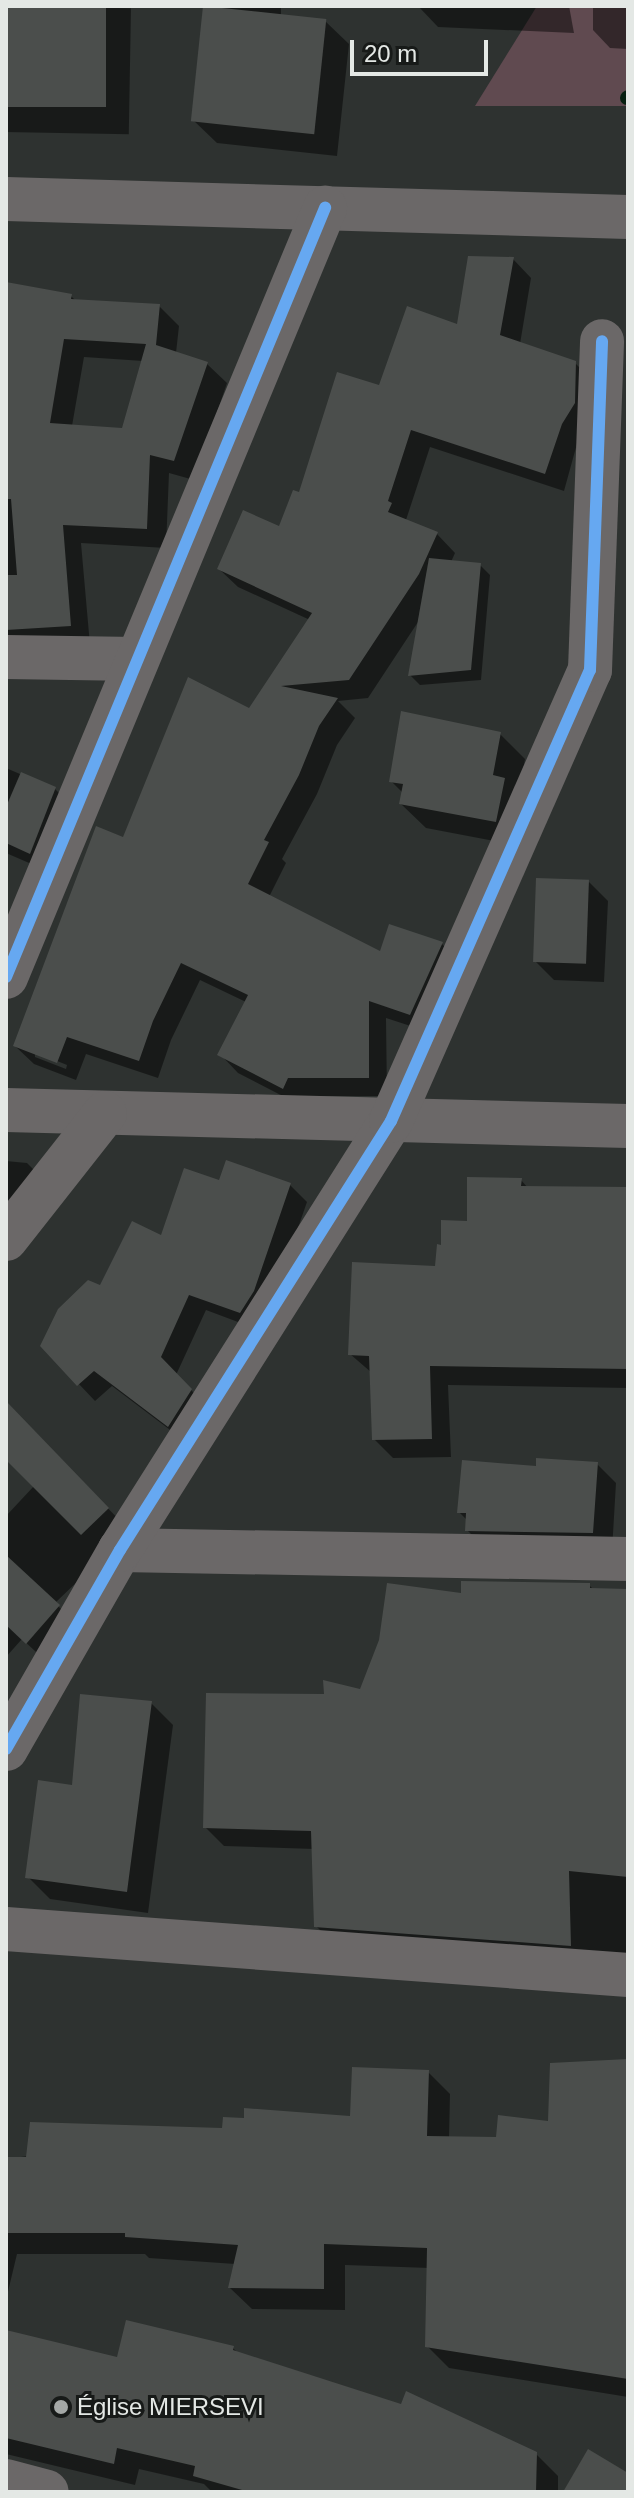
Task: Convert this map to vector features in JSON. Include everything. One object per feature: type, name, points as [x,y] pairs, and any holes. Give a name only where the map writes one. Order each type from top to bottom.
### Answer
[{"type":"street","points":[[6,199],[628,217]]},
{"type":"street","points":[[6,977],[325,208]]},
{"type":"street","points":[[6,1749],[120,1550],[391,1121],[609,670],[602,341]]},
{"type":"street","points":[[6,657],[136,659]]},
{"type":"street","points":[[6,1110],[628,1126]]},
{"type":"street","points":[[6,1239],[105,1113]]},
{"type":"street","points":[[120,1550],[628,1559]]},
{"type":"street","points":[[6,1929],[628,1975]]},
{"type":"street","points":[[6,2481],[47,2492]]},
{"type":"shaded area","points":[[537,6],[628,6],[628,106],[475,106]]},
{"type":"building","points":[[6,6],[106,6],[106,107],[6,107]]},
{"type":"building","points":[[203,6],[326,19],[314,134],[191,121]]},
{"type":"building","points":[[468,256],[514,257],[500,335],[576,361],[575,403],[562,424],[545,474],[411,430],[388,501],[392,503],[388,512],[438,532],[419,574],[349,680],[281,686],[338,698],[319,726],[299,775],[264,840],[269,842],[248,884],[380,951],[389,924],[443,942],[410,1015],[369,1001],[369,1078],[288,1078],[283,1089],[217,1055],[248,995],[181,963],[153,1021],[139,1061],[67,1037],[57,1063],[13,1046],[96,826],[123,837],[188,677],[249,708],[312,613],[217,569],[243,510],[279,526],[293,490],[299,492],[337,372],[379,385],[407,306],[457,324]]},
{"type":"building","points":[[6,282],[72,294],[71,299],[160,304],[156,345],[208,362],[174,461],[150,455],[147,529],[63,525],[71,626],[6,630],[6,575],[17,575],[11,499],[6,499]],"holes":[[[64,339],[146,344],[122,428],[50,423]]]},
{"type":"building","points":[[429,558],[481,563],[471,670],[408,676]]},
{"type":"building","points":[[401,711],[501,732],[493,775],[505,778],[496,822],[399,804],[403,784],[389,782]]},
{"type":"building","points":[[21,772],[56,787],[30,854],[6,843],[6,807]]},
{"type":"building","points":[[536,878],[589,880],[586,964],[533,962]]},
{"type":"building","points":[[226,1160],[291,1183],[254,1291],[240,1313],[189,1295],[161,1357],[192,1389],[168,1427],[94,1371],[77,1386],[40,1346],[58,1309],[88,1280],[100,1285],[132,1221],[161,1235],[184,1168],[219,1180]]},
{"type":"building","points":[[467,1177],[522,1178],[521,1186],[628,1187],[628,1369],[430,1366],[432,1439],[372,1440],[369,1356],[348,1355],[352,1262],[435,1266],[437,1244],[441,1245],[441,1220],[467,1221]]},
{"type":"building","points":[[6,1401],[109,1508],[81,1535],[6,1460]]},
{"type":"building","points":[[536,1458],[598,1462],[593,1533],[465,1531],[466,1513],[457,1513],[462,1460],[536,1466]]},
{"type":"building","points":[[6,1555],[60,1605],[26,1644],[6,1625]]},
{"type":"building","points":[[461,1581],[590,1583],[590,1588],[628,1589],[628,1877],[569,1871],[571,1946],[314,1927],[311,1831],[203,1828],[206,1693],[324,1694],[323,1680],[360,1689],[379,1640],[387,1583],[461,1593]]},
{"type":"building","points":[[80,1694],[152,1701],[127,1892],[25,1878],[38,1780],[72,1785]]},
{"type":"building","points":[[628,2059],[628,2379],[425,2347],[427,2248],[324,2244],[324,2289],[228,2288],[238,2245],[125,2237],[125,2233],[6,2233],[6,2157],[26,2157],[30,2122],[222,2128],[223,2117],[244,2118],[244,2108],[350,2116],[352,2067],[429,2070],[427,2136],[496,2137],[498,2115],[548,2121],[550,2063]]},
{"type":"building","points":[[126,2320],[234,2346],[233,2350],[401,2404],[406,2391],[537,2452],[536,2492],[249,2492],[193,2476],[195,2466],[117,2448],[114,2464],[6,2438],[6,2330],[117,2357]]},
{"type":"building","points":[[588,2449],[628,2473],[628,2492],[563,2492]]},
{"type":"cycle path","points":[[6,977],[325,208]]},
{"type":"cycle path","points":[[6,1749],[120,1550],[391,1121],[590,670],[602,341]]},
{"type":"place","name":"Église MIERSEVI","points":[[61,2407]]}]
